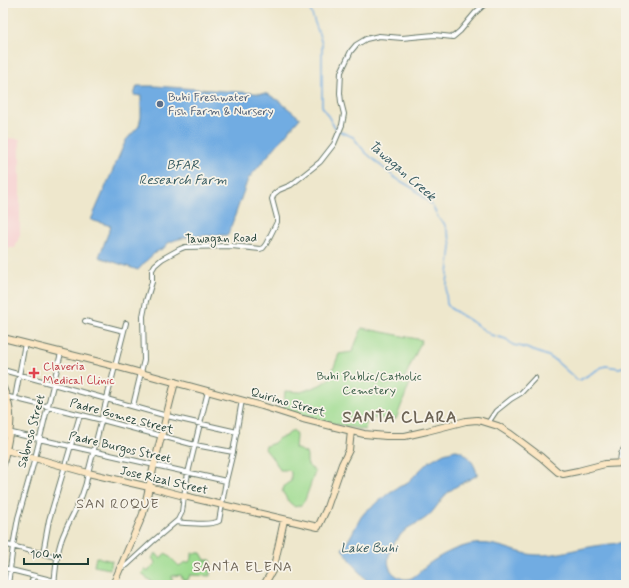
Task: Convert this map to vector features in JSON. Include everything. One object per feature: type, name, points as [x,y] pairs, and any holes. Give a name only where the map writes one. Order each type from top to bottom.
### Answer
[{"type":"street","name":"Tawagan Road","points":[[133,406],[144,360],[144,308],[152,282],[152,270],[156,265],[169,255],[185,247],[232,246],[263,248],[277,222],[272,199],[274,194],[291,184],[320,162],[334,144],[342,125],[344,114],[340,93],[341,72],[351,51],[356,45],[366,39],[379,36],[402,38],[434,35],[453,37],[457,35],[476,12],[486,3]]},
{"type":"street","points":[[85,321],[124,330]]},
{"type":"street","points":[[3,568],[54,583],[59,548],[86,484],[126,323]]},
{"type":"street","name":"Quirino Street","points":[[3,338],[142,373],[242,400],[303,419],[364,434],[377,436],[400,436],[466,421],[477,420],[498,426],[541,457],[558,472],[563,474],[605,464],[623,463]]},
{"type":"street","points":[[15,398],[25,343]]},
{"type":"street","name":"Sabroso Street","points":[[8,585],[18,518],[35,458],[61,353]]},
{"type":"street","points":[[3,370],[167,416],[237,432]]},
{"type":"street","points":[[488,423],[496,412],[511,399],[522,393],[535,378]]},
{"type":"street","points":[[114,585],[143,514],[175,382]]},
{"type":"street","points":[[3,388],[11,416],[11,424],[6,432],[3,464]]},
{"type":"street","points":[[121,569],[176,522],[182,512],[188,473],[208,391]]},
{"type":"street","name":"Padre Gomez Street","points":[[5,396],[195,445],[233,452]]},
{"type":"street","points":[[176,522],[191,524],[216,523],[219,520],[242,400]]},
{"type":"street","points":[[43,553],[49,520],[80,415]]},
{"type":"street","name":"Jose Rizal Street","points":[[4,450],[88,473],[318,528],[342,464],[349,450],[351,431]]},
{"type":"street","name":"Padre Burgos Street","points":[[6,432],[226,481]]},
{"type":"street","points":[[623,463],[621,454],[626,447]]},
{"type":"street","points":[[264,585],[275,562],[284,520]]},
{"type":"street","points":[[3,544],[57,557]]},
{"type":"street","points":[[31,585],[33,576]]},
{"type":"shaded area","points":[[3,138],[20,139],[20,234],[15,248],[3,248],[3,208],[6,208],[3,207]]},
{"type":"green space","name":"Buhi Public/Catholic Cemetery","points":[[362,328],[422,340],[404,379],[410,383],[396,419],[367,418],[365,430],[320,421],[283,411],[285,391],[301,392],[320,385],[329,379],[339,354],[352,352]]},
{"type":"green space","points":[[293,430],[296,436],[295,448],[306,453],[307,464],[315,472],[305,500],[301,505],[295,507],[289,502],[282,491],[285,485],[291,481],[291,472],[289,470],[280,470],[265,449],[266,446],[274,443],[279,438],[286,436]]},
{"type":"green space","points":[[156,553],[160,558],[166,553],[179,566],[189,562],[192,558],[192,553],[201,553],[205,560],[211,560],[211,576],[190,575],[188,580],[183,580],[181,575],[172,576],[172,585],[153,585],[154,583],[142,573],[146,569],[148,571],[156,563],[152,558]]},
{"type":"green space","points":[[96,557],[112,561],[110,569],[94,566]]},
{"type":"water","name":"BFAR Research Farm","points":[[137,86],[268,94],[300,118],[248,179],[228,235],[191,236],[175,240],[168,243],[164,248],[156,252],[138,270],[99,257],[111,226],[91,220],[126,140],[139,126],[141,117],[141,96],[134,95]]},
{"type":"water","name":"Lake Buhi","points":[[455,450],[463,452],[467,455],[475,467],[477,475],[451,490],[444,496],[427,517],[408,528],[399,536],[389,554],[388,560],[389,566],[395,575],[404,579],[411,578],[440,556],[460,547],[472,544],[491,544],[527,554],[545,555],[626,542],[626,585],[370,585],[342,549],[361,517],[366,511],[390,492],[408,482],[428,462],[444,453]]},
{"type":"waterway","name":"Tawagan Creek","points":[[308,3],[310,5],[322,44],[322,106],[334,126],[339,131],[353,137],[365,152],[394,177],[414,189],[432,205],[439,219],[444,223],[450,239],[451,247],[446,293],[447,304],[450,308],[491,335],[506,339],[513,345],[548,356],[556,361],[577,380],[580,380],[602,367],[606,366],[619,368],[626,366]]},
{"type":"place","name":"Buhi Freshwater Fish Farm & Nursery","points":[[160,104]]},
{"type":"place","name":"Claveria Medical Clinic","points":[[34,373]]},
{"type":"district","name":"SANTA CLARA","points":[[400,416]]},
{"type":"district","name":"SAN ROQUE","points":[[118,503]]},
{"type":"district","name":"SANTA ELENA","points":[[243,566]]}]
